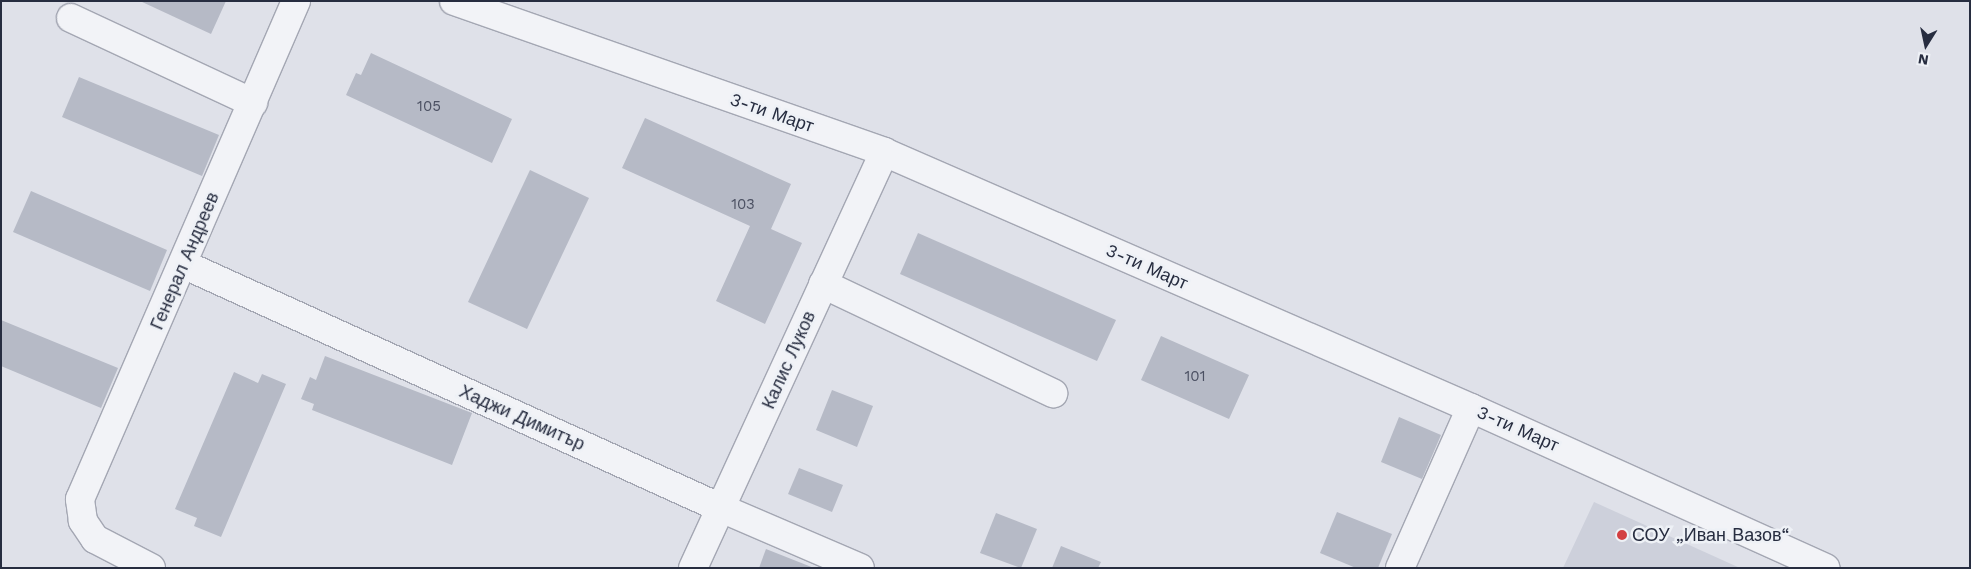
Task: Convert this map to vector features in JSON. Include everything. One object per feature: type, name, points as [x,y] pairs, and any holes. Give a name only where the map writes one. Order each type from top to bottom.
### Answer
[{"type":"street","name":"Генерал Андреев","points":[[151,568],[95,539],[83,521],[80,498],[185,265],[296,1]]},
{"type":"street","name":"3-ти Март","points":[[454,1],[884,152],[1471,408],[1826,568]]},
{"type":"street","points":[[71,18],[253,103]]},
{"type":"street","name":"Калис Луков","points":[[693,568],[723,509],[884,152]]},
{"type":"street","name":"Хаджи Димитър","points":[[185,265],[723,509],[860,568]]},
{"type":"street","points":[[823,284],[1053,393]]},
{"type":"street","points":[[1400,568],[1471,408]]},
{"type":"shaded area","name":"СОУ „Иван Вазов“","points":[[1594,502],[1740,568],[1563,568]]},
{"type":"building","points":[[140,1],[226,1],[211,34]]},
{"type":"building","points":[[371,53],[512,119],[492,163],[346,95],[356,73],[361,75]]},
{"type":"building","points":[[79,77],[219,135],[202,176],[62,117]]},
{"type":"building","points":[[645,118],[791,184],[771,229],[802,243],[765,324],[716,301],[750,226],[622,168]]},
{"type":"building","points":[[530,170],[589,198],[527,329],[468,302]]},
{"type":"building","points":[[31,191],[167,250],[150,291],[13,232]]},
{"type":"building","points":[[918,233],[1116,320],[1097,361],[900,274]]},
{"type":"building","points":[[1,320],[118,368],[101,408],[1,366]]},
{"type":"building","points":[[1161,336],[1249,375],[1229,419],[1141,380]]},
{"type":"building","points":[[325,356],[472,413],[452,465],[312,410],[314,404],[301,399],[310,377],[316,380]]},
{"type":"building","points":[[234,372],[258,383],[262,374],[286,384],[221,537],[194,526],[197,518],[175,509]]},
{"type":"building","points":[[832,390],[873,406],[857,447],[816,430]]},
{"type":"building","points":[[1399,417],[1441,435],[1422,479],[1381,462]]},
{"type":"building","points":[[799,468],[843,485],[832,512],[788,494]]},
{"type":"building","points":[[1337,512],[1392,534],[1378,568],[1356,568],[1320,553]]},
{"type":"building","points":[[996,513],[1037,529],[1021,568],[980,553]]},
{"type":"building","points":[[1061,546],[1101,562],[1098,568],[1052,568]]},
{"type":"building","points":[[766,549],[814,568],[759,568]]},
{"type":"place","name":"СОУ „Иван Вазов“","points":[[1622,535]]}]
